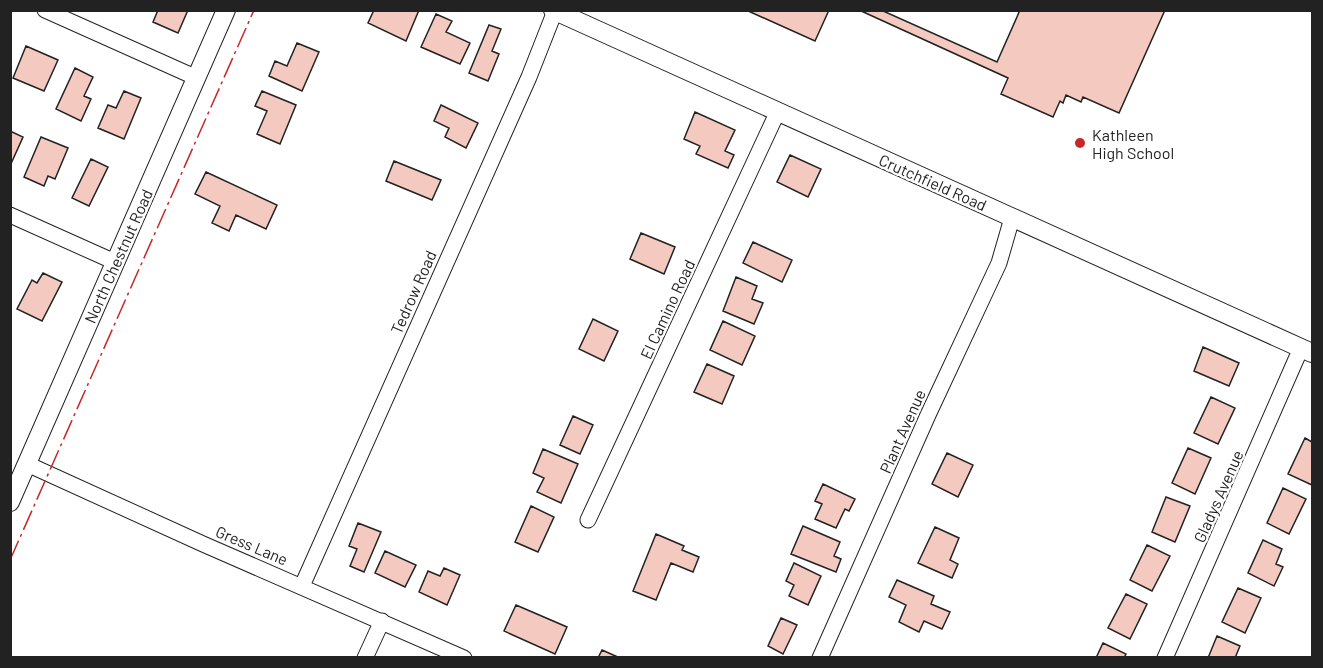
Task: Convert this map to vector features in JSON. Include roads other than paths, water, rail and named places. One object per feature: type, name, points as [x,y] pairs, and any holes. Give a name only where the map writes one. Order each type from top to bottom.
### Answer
[{"type":"street","points":[[45,10],[196,78]]},
{"type":"street","name":"North Chestnut Road","points":[[10,502],[226,10]]},
{"type":"street","name":"Crutchfield Road","points":[[554,11],[1307,350]]},
{"type":"street","name":"Tedrow Road","points":[[302,586],[529,77],[554,11]]},
{"type":"street","name":"El Camino Road","points":[[588,520],[778,111]]},
{"type":"street","points":[[10,215],[115,262]]},
{"type":"street","name":"Plant Avenue","points":[[820,657],[999,263],[1012,218]]},
{"type":"street","name":"Gladys Avenue","points":[[1165,657],[1307,350]]},
{"type":"street","name":"Gress Lane","points":[[27,464],[202,544],[464,657]]},
{"type":"street","points":[[365,657],[382,621]]},
{"type":"place","name":"Kathleen High School","points":[[1080,143]]}]
